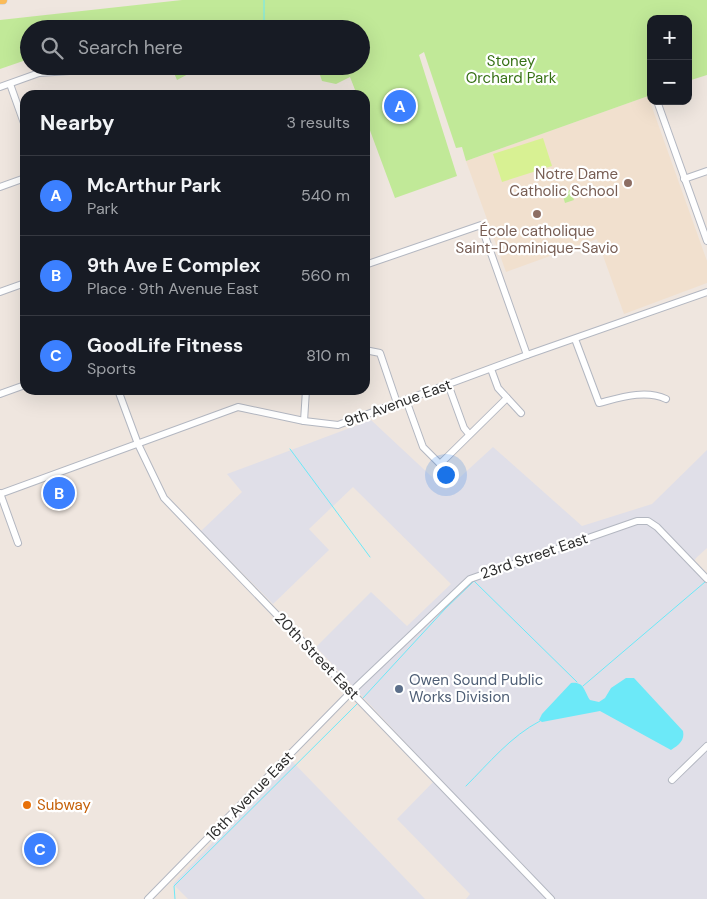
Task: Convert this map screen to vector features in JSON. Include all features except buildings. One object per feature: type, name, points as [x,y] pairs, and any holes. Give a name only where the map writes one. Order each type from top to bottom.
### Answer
[{"type":"street","points":[[0,87],[34,75]]},
{"type":"street","points":[[10,84],[20,112]]},
{"type":"street","points":[[658,105],[706,237]]},
{"type":"street","points":[[684,179],[707,171]]},
{"type":"street","points":[[0,187],[20,180]]},
{"type":"street","points":[[370,263],[481,225],[527,355]]},
{"type":"street","points":[[0,292],[20,285]]},
{"type":"street","name":"9th Avenue East","points":[[0,494],[238,407],[304,421],[338,425],[527,355],[707,292]]},
{"type":"street","points":[[575,339],[599,403],[634,396],[661,396],[666,399]]},
{"type":"street","points":[[370,351],[380,353],[397,404]]},
{"type":"street","points":[[491,369],[498,388],[521,413]]},
{"type":"street","points":[[448,384],[464,428],[469,434]]},
{"type":"street","points":[[0,394],[20,387]]},
{"type":"street","name":"20th Street East","points":[[120,395],[138,444],[164,498],[551,899]]},
{"type":"street","points":[[304,421],[306,395]]},
{"type":"street","points":[[440,464],[507,398]]},
{"type":"street","points":[[406,400],[424,447],[451,475]]},
{"type":"street","points":[[0,494],[18,543]]},
{"type":"street","name":"23rd Street East","points":[[351,692],[470,578],[637,521],[648,521],[657,527],[707,578]]},
{"type":"street","name":"16th Avenue East","points":[[148,899],[351,692]]},
{"type":"street","points":[[672,780],[707,746]]},
{"type":"shaded area","name":"Notre Dame Catholic School","points":[[647,96],[647,105],[651,105],[707,261],[707,283],[624,314],[597,239],[506,272],[466,161]]},
{"type":"shaded area","points":[[371,420],[446,490],[493,447],[582,526],[652,504],[707,450],[707,548],[694,562],[707,576],[707,899],[466,899],[470,894],[397,819],[438,777],[316,647],[371,592],[407,626],[451,584],[353,487],[309,529],[329,550],[273,604],[201,531],[242,492],[227,474]]},
{"type":"shaded area","points":[[291,760],[425,899],[188,899],[173,884]]},
{"type":"green space","name":"Stoney Orchard Park","points":[[182,0],[707,0],[707,75],[692,80],[692,15],[647,15],[647,96],[466,161],[462,147],[456,148],[424,52],[419,55],[457,176],[395,198],[370,130],[370,90],[355,90],[350,77],[336,84],[322,81],[320,75],[370,75],[370,20],[20,20],[20,62],[0,69],[0,20]]},
{"type":"green space","points":[[175,75],[186,75],[177,80]]},
{"type":"green space","points":[[543,138],[552,166],[502,182],[493,154]]},
{"type":"green space","points":[[570,190],[574,200],[565,203],[562,193]]},
{"type":"water","points":[[626,678],[634,678],[683,731],[682,740],[671,750],[600,711],[542,722],[539,720],[542,714],[571,683],[581,685],[590,700],[599,702],[605,698],[611,688]]},
{"type":"waterway","points":[[264,0],[264,20]]},
{"type":"waterway","points":[[290,449],[370,557]]},
{"type":"waterway","points":[[363,698],[445,609],[474,581],[577,682]]},
{"type":"waterway","points":[[583,686],[705,582]]},
{"type":"waterway","points":[[175,899],[174,886],[357,704]]},
{"type":"waterway","points":[[466,786],[519,734],[540,721]]},
{"type":"place","name":"McArthur Park","points":[[400,106]]},
{"type":"place","name":"Notre Dame Catholic School","points":[[628,183]]},
{"type":"place","name":"École catholique Saint-Dominique-Savio","points":[[537,214]]},
{"type":"place","name":"9th Ave E Complex","points":[[59,493]]},
{"type":"place","name":"Owen Sound Public Works Division","points":[[399,689]]},
{"type":"place","name":"Subway","points":[[27,805]]},
{"type":"place","name":"GoodLife Fitness","points":[[40,849]]}]
